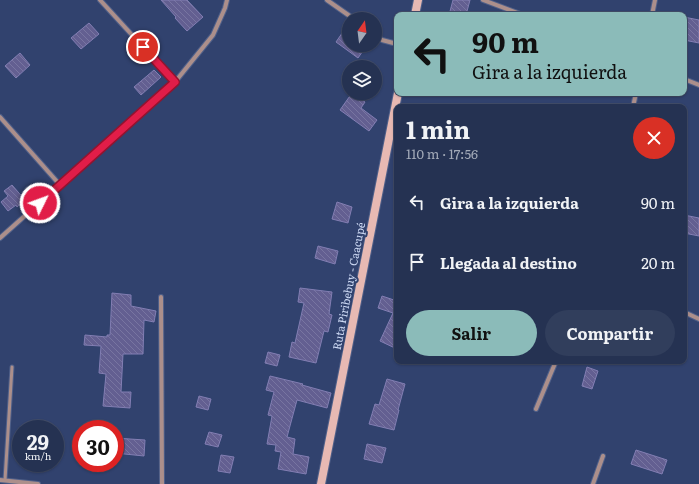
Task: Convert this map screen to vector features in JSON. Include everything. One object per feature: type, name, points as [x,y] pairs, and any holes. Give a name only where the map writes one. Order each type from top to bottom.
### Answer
[{"type":"street","points":[[100,0],[175,82]]},
{"type":"street","points":[[0,238],[175,82],[213,35],[227,0]]},
{"type":"street","points":[[327,0],[344,12]]},
{"type":"street","points":[[416,12],[418,0]]},
{"type":"street","points":[[484,0],[515,12]]},
{"type":"street","points":[[653,12],[655,0]]},
{"type":"street","points":[[382,40],[394,43]]},
{"type":"street","points":[[687,80],[699,85]]},
{"type":"street","name":"Ruta Piribebuy - Caacupé","points":[[321,484],[394,113]]},
{"type":"street","points":[[0,117],[60,185]]},
{"type":"street","points":[[161,297],[162,484]]},
{"type":"street","points":[[687,313],[699,319]]},
{"type":"street","points":[[536,408],[555,364]]},
{"type":"street","points":[[593,484],[603,456]]},
{"type":"street","points":[[3,482],[38,484]]},
{"type":"lane","points":[[3,482],[12,367]]},
{"type":"building","points":[[161,0],[187,0],[203,17],[187,31]]},
{"type":"building","points":[[453,0],[470,0],[467,12],[450,12]]},
{"type":"building","points":[[687,18],[699,20],[699,43],[687,41]]},
{"type":"building","points":[[89,23],[99,34],[81,49],[71,38]]},
{"type":"building","points":[[342,33],[342,46],[336,42]]},
{"type":"building","points":[[350,52],[362,52],[358,58]]},
{"type":"building","points":[[20,53],[30,65],[16,78],[5,66]]},
{"type":"building","points":[[154,70],[161,77],[141,95],[134,87]]},
{"type":"building","points":[[347,100],[362,100],[365,102],[361,108],[377,120],[369,131],[340,110]]},
{"type":"building","points":[[12,185],[25,200],[17,207],[16,205],[8,211],[1,202],[8,196],[4,191]]},
{"type":"building","points":[[337,202],[352,207],[348,223],[332,219]]},
{"type":"building","points":[[687,216],[699,218],[699,236],[687,234]]},
{"type":"building","points":[[318,246],[338,251],[335,264],[315,258]]},
{"type":"building","points":[[300,288],[332,292],[329,314],[332,315],[328,332],[324,331],[316,363],[289,357],[292,342],[295,343],[304,303],[298,302]]},
{"type":"building","points":[[112,293],[131,295],[131,306],[156,311],[154,322],[144,320],[143,354],[123,354],[121,392],[131,392],[130,408],[103,406],[106,374],[99,373],[101,346],[84,345],[85,335],[107,337],[107,335],[110,335]]},
{"type":"building","points":[[382,296],[394,300],[394,348],[380,341],[393,313],[378,308]]},
{"type":"building","points":[[268,352],[280,355],[277,366],[265,363]]},
{"type":"building","points":[[587,367],[598,371],[592,389],[582,386]]},
{"type":"building","points":[[270,376],[331,393],[327,408],[297,400],[287,437],[295,439],[293,454],[309,457],[306,474],[278,469],[281,452],[275,451],[276,445],[267,444],[272,416],[268,415],[274,392],[266,390]]},
{"type":"building","points":[[387,379],[405,384],[394,430],[369,424],[375,404],[379,405]]},
{"type":"building","points":[[199,396],[211,399],[208,410],[196,407]]},
{"type":"building","points":[[209,432],[222,435],[218,447],[205,444]]},
{"type":"building","points":[[124,439],[145,440],[144,456],[124,454]]},
{"type":"building","points":[[367,444],[386,448],[382,463],[364,459]]},
{"type":"building","points":[[636,450],[667,460],[662,474],[631,464]]},
{"type":"building","points":[[221,455],[234,457],[230,473],[218,471]]},
{"type":"route","points":[[40,203],[175,82],[143,47]]}]
